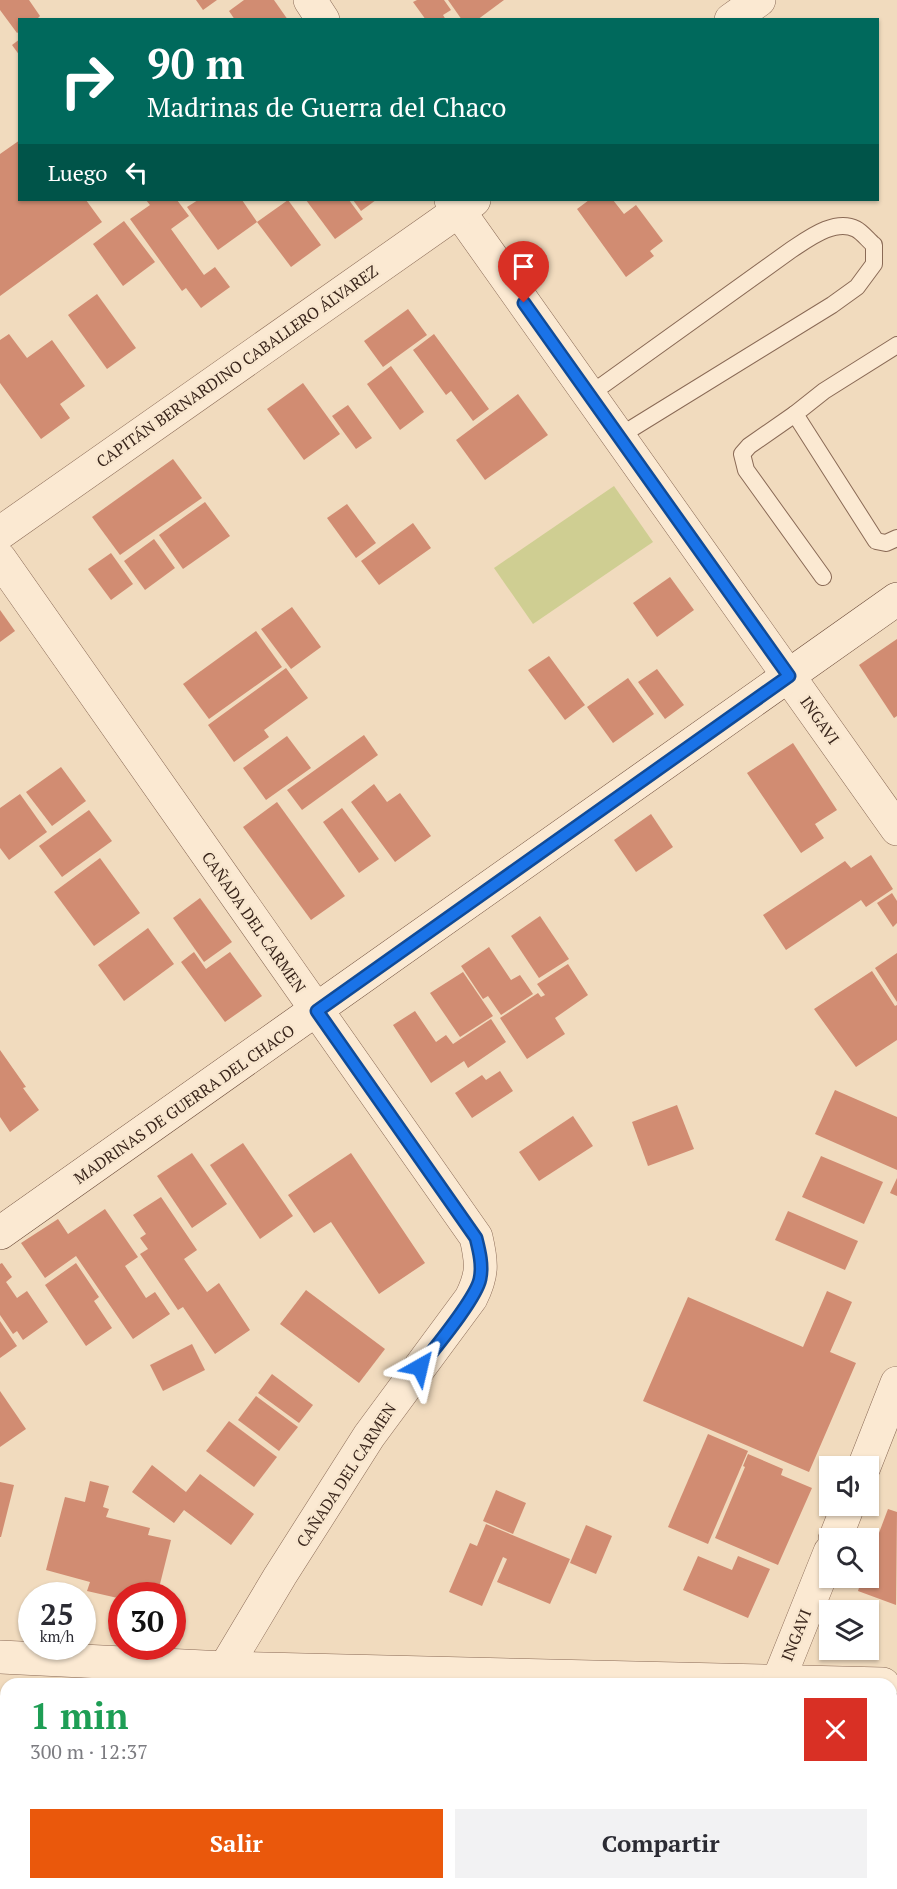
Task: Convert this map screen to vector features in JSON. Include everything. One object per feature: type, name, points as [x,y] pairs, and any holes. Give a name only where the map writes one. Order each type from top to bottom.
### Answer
[{"type":"street","points":[[310,0],[322,18]]},
{"type":"street","points":[[734,18],[759,0]]},
{"type":"street","name":"INGAVI","points":[[461,203],[589,395],[897,829]]},
{"type":"street","name":"CAPITÁN BERNARDINO CABALLERO ÁLVAREZ","points":[[0,533],[461,203]]},
{"type":"street","name":"CAÑADA DEL CARMEN","points":[[0,559],[476,1238],[480,1256],[480,1280],[471,1298],[369,1436],[280,1576],[223,1676]]},
{"type":"street","name":"MADRINAS DE GUERRA DEL CHACO","points":[[0,1233],[897,599]]},
{"type":"street","points":[[868,1456],[897,1383]]},
{"type":"street","name":"INGAVI","points":[[779,1678],[819,1579]]},
{"type":"street","points":[[0,1657],[223,1676],[381,1678]]},
{"type":"lane","points":[[589,395],[791,250],[817,234],[843,225],[856,229],[873,245],[874,264],[857,286],[832,305],[618,436]]},
{"type":"lane","points":[[823,577],[746,470],[742,454],[749,446],[824,391],[897,345]]},
{"type":"lane","points":[[795,414],[876,541],[886,543],[897,538]]},
{"type":"shaded area","points":[[614,486],[653,542],[533,624],[494,568]]},
{"type":"building","points":[[0,0],[29,0],[40,16],[38,18],[18,18],[17,33],[0,10]]},
{"type":"building","points":[[196,0],[217,0],[203,10]]},
{"type":"building","points":[[244,0],[274,0],[287,18],[234,18],[229,11]]},
{"type":"building","points":[[444,0],[451,10],[443,15],[445,18],[425,18],[413,2]]},
{"type":"building","points":[[448,0],[504,0],[480,18],[461,18]]},
{"type":"building","points":[[18,40],[18,53],[12,45]]},
{"type":"building","points":[[18,141],[18,201],[87,201],[102,222],[0,296],[0,154]]},
{"type":"building","points":[[147,201],[178,201],[189,216],[171,229],[204,275],[215,267],[230,287],[201,308],[186,288],[182,291],[130,219],[150,205]]},
{"type":"building","points":[[196,201],[243,201],[257,222],[218,250],[187,207]]},
{"type":"building","points":[[289,201],[321,245],[291,267],[257,222]]},
{"type":"building","points":[[307,201],[350,201],[363,219],[335,239]]},
{"type":"building","points":[[354,201],[375,201],[361,211]]},
{"type":"building","points":[[588,201],[614,201],[624,214],[636,205],[663,241],[650,251],[654,256],[626,277],[577,209]]},
{"type":"building","points":[[124,221],[155,262],[123,286],[93,244]]},
{"type":"building","points":[[97,294],[136,348],[107,369],[68,315]]},
{"type":"building","points":[[408,309],[427,335],[383,367],[364,341]]},
{"type":"building","points":[[9,334],[27,358],[52,340],[85,386],[60,404],[70,418],[41,439],[0,383],[0,340]]},
{"type":"building","points":[[434,334],[489,409],[473,421],[451,391],[446,395],[413,350]]},
{"type":"building","points":[[391,366],[424,412],[400,430],[367,384]]},
{"type":"building","points":[[303,383],[340,434],[304,460],[267,409]]},
{"type":"building","points":[[518,394],[548,435],[485,480],[456,440]]},
{"type":"building","points":[[348,405],[372,438],[356,449],[332,416]]},
{"type":"building","points":[[173,459],[202,498],[120,555],[92,517]]},
{"type":"building","points":[[205,502],[230,536],[183,569],[159,535]]},
{"type":"building","points":[[347,504],[376,543],[356,558],[327,518]]},
{"type":"building","points":[[413,523],[431,548],[379,585],[361,561]]},
{"type":"building","points":[[154,539],[175,568],[145,590],[124,561]]},
{"type":"building","points":[[111,553],[133,584],[111,600],[88,569]]},
{"type":"building","points":[[670,577],[694,610],[657,637],[633,603]]},
{"type":"building","points":[[292,607],[321,647],[291,669],[261,629]]},
{"type":"building","points":[[0,610],[15,631],[0,642]]},
{"type":"building","points":[[256,631],[282,667],[209,719],[183,684]]},
{"type":"building","points":[[897,639],[897,716],[894,718],[859,665]]},
{"type":"building","points":[[549,656],[585,705],[565,720],[528,670]]},
{"type":"building","points":[[286,668],[308,698],[264,730],[269,737],[234,762],[208,725]]},
{"type":"building","points":[[657,669],[684,705],[665,719],[638,682]]},
{"type":"building","points":[[628,678],[654,714],[613,743],[587,707]]},
{"type":"building","points":[[364,735],[378,755],[302,810],[287,790]]},
{"type":"building","points":[[287,736],[311,768],[266,800],[243,768]]},
{"type":"building","points":[[793,743],[837,810],[815,824],[824,838],[801,853],[747,773]]},
{"type":"building","points":[[61,767],[86,801],[52,826],[26,792]]},
{"type":"building","points":[[374,784],[387,802],[400,793],[431,836],[395,862],[351,802]]},
{"type":"building","points":[[20,794],[47,832],[9,860],[0,848],[0,808]]},
{"type":"building","points":[[277,802],[345,896],[311,920],[243,827]]},
{"type":"building","points":[[342,808],[379,859],[359,873],[323,822]]},
{"type":"building","points":[[89,810],[112,841],[62,877],[39,846]]},
{"type":"building","points":[[651,814],[673,847],[636,872],[614,840]]},
{"type":"building","points":[[871,855],[893,889],[866,907],[861,900],[786,950],[763,915],[845,861],[851,868]]},
{"type":"building","points":[[100,858],[140,913],[94,946],[54,892]]},
{"type":"building","points":[[892,893],[897,901],[897,923],[893,927],[877,903]]},
{"type":"building","points":[[200,898],[232,942],[204,962],[173,918]]},
{"type":"building","points":[[540,916],[569,959],[539,978],[511,936]]},
{"type":"building","points":[[148,928],[174,964],[124,1001],[98,965]]},
{"type":"building","points":[[489,947],[511,980],[520,975],[533,994],[501,1015],[488,996],[483,999],[461,966]]},
{"type":"building","points":[[194,952],[206,969],[230,952],[262,996],[225,1022],[181,962]]},
{"type":"building","points":[[897,953],[897,1002],[875,968]]},
{"type":"building","points":[[568,964],[588,995],[555,1018],[565,1034],[527,1059],[500,1018],[538,993],[541,997],[545,995],[537,984]]},
{"type":"building","points":[[872,971],[895,1006],[897,1005],[897,1040],[856,1067],[814,1009]]},
{"type":"building","points":[[463,972],[493,1016],[460,1037],[430,993]]},
{"type":"building","points":[[415,1011],[436,1042],[446,1035],[453,1044],[491,1019],[506,1042],[468,1068],[464,1061],[431,1083],[393,1025]]},
{"type":"building","points":[[0,1050],[39,1110],[10,1132],[0,1117]]},
{"type":"building","points":[[500,1071],[513,1091],[472,1118],[455,1093],[482,1075],[486,1080]]},
{"type":"building","points":[[835,1090],[897,1117],[897,1170],[815,1134]]},
{"type":"building","points":[[677,1105],[694,1149],[648,1166],[632,1122]]},
{"type":"building","points":[[573,1116],[593,1146],[539,1181],[519,1152]]},
{"type":"building","points":[[243,1143],[293,1216],[260,1239],[210,1165]]},
{"type":"building","points":[[192,1153],[227,1204],[192,1228],[157,1176]]},
{"type":"building","points":[[351,1153],[425,1263],[379,1294],[331,1222],[314,1233],[288,1195]]},
{"type":"building","points":[[821,1156],[883,1182],[864,1224],[802,1197]]},
{"type":"building","points":[[897,1178],[897,1196],[890,1193]]},
{"type":"building","points":[[161,1197],[197,1250],[184,1259],[207,1292],[219,1283],[250,1330],[215,1354],[183,1307],[178,1310],[140,1254],[148,1249],[140,1238],[146,1234],[133,1215]]},
{"type":"building","points":[[105,1209],[138,1257],[125,1266],[146,1298],[155,1292],[170,1314],[133,1339],[76,1256],[45,1278],[21,1243],[58,1219],[68,1234]]},
{"type":"building","points":[[788,1211],[858,1241],[845,1270],[775,1240]]},
{"type":"building","points":[[2,1263],[12,1277],[6,1282],[17,1298],[27,1291],[48,1322],[23,1340],[17,1331],[13,1334],[0,1315],[0,1264]]},
{"type":"building","points":[[76,1263],[99,1297],[94,1301],[112,1328],[86,1346],[45,1285]]},
{"type":"building","points":[[306,1290],[385,1349],[359,1383],[280,1324]]},
{"type":"building","points":[[827,1291],[852,1302],[830,1352],[856,1363],[809,1472],[643,1401],[688,1297],[803,1347]]},
{"type":"building","points":[[0,1321],[17,1346],[0,1358]]},
{"type":"building","points":[[192,1344],[205,1370],[163,1391],[150,1365]]},
{"type":"building","points":[[272,1374],[313,1405],[299,1423],[258,1393]]},
{"type":"building","points":[[0,1391],[26,1429],[0,1447]]},
{"type":"building","points":[[256,1396],[298,1427],[279,1451],[238,1420]]},
{"type":"building","points":[[229,1421],[277,1457],[254,1487],[206,1451]]},
{"type":"building","points":[[708,1434],[748,1451],[708,1544],[668,1527]]},
{"type":"building","points":[[748,1454],[783,1469],[781,1475],[812,1488],[778,1565],[715,1538],[745,1467],[743,1466]]},
{"type":"building","points":[[152,1465],[186,1492],[200,1474],[254,1514],[231,1545],[184,1510],[174,1523],[132,1492]]},
{"type":"building","points":[[90,1481],[109,1486],[103,1507],[109,1509],[106,1517],[150,1528],[148,1535],[171,1540],[160,1582],[108,1582],[108,1596],[96,1593],[96,1582],[46,1570],[65,1497],[85,1502]]},
{"type":"building","points":[[0,1482],[14,1485],[1,1537],[0,1537]]},
{"type":"building","points":[[496,1490],[526,1503],[513,1534],[483,1521]]},
{"type":"building","points":[[888,1509],[897,1512],[896,1605],[858,1591],[859,1588],[879,1588],[879,1533]]},
{"type":"building","points":[[486,1524],[570,1559],[550,1604],[497,1582],[507,1559],[503,1557],[482,1606],[449,1592],[470,1543],[477,1546]]},
{"type":"building","points":[[586,1525],[612,1536],[596,1574],[570,1563]]},
{"type":"building","points":[[698,1556],[732,1570],[738,1556],[770,1569],[748,1618],[683,1590]]},
{"type":"route","points":[[420,1367],[471,1298],[480,1280],[480,1256],[476,1238],[317,1011],[789,676],[524,303]]}]
